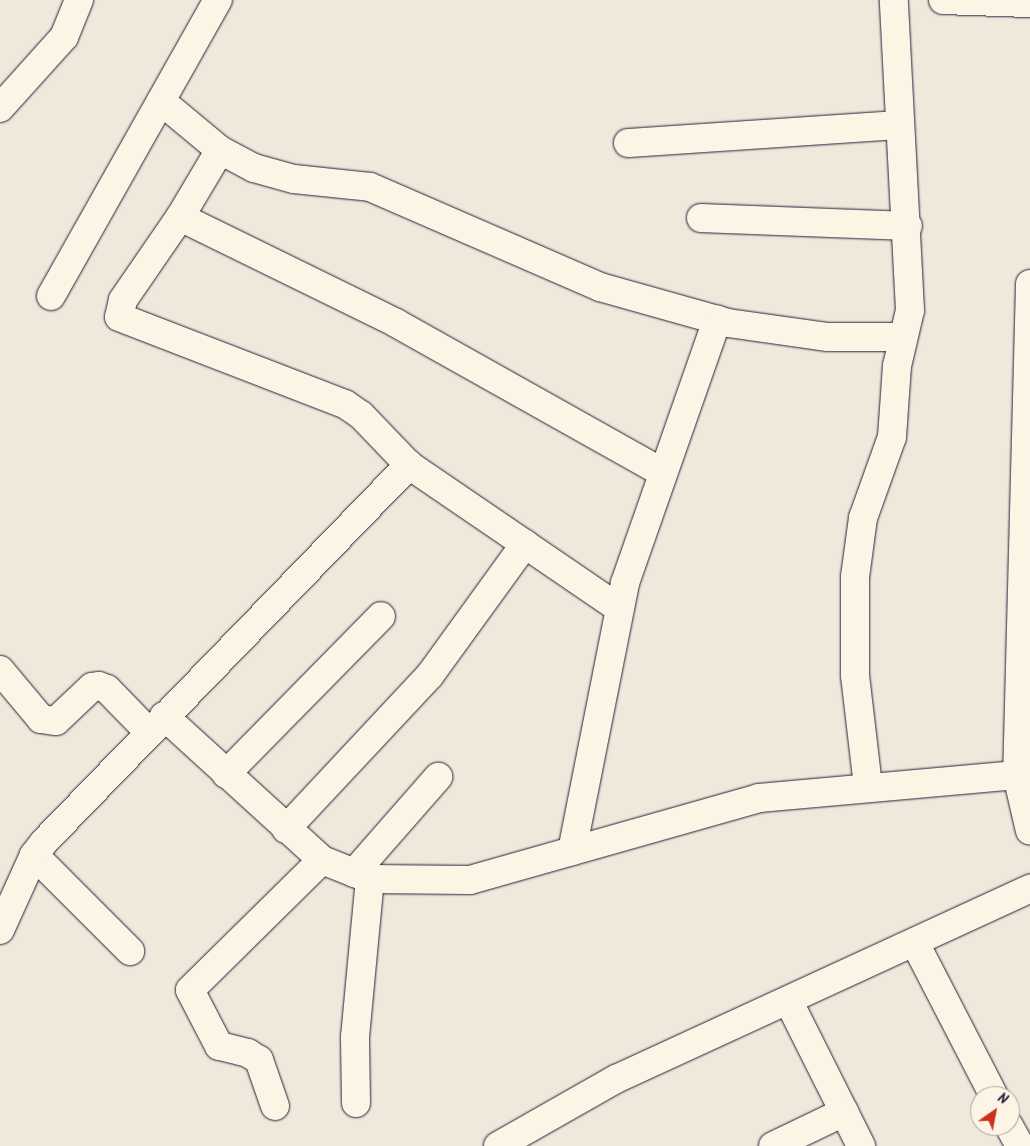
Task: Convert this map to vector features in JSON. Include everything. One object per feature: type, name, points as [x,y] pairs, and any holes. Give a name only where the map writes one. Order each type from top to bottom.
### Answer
[{"type":"street","points":[[0,108],[64,37],[79,0]]},
{"type":"street","points":[[50,296],[218,0]]},
{"type":"street","points":[[868,786],[855,675],[855,577],[862,518],[892,437],[897,366],[910,310],[908,226],[899,125],[894,0]]},
{"type":"street","points":[[943,0],[1030,3]]},
{"type":"street","points":[[161,101],[220,150],[254,168],[286,176],[370,187],[600,287],[716,320],[828,337],[903,337]]},
{"type":"street","points":[[628,143],[899,125]]},
{"type":"street","points":[[220,150],[180,217],[123,300],[119,317],[345,404],[361,415],[409,465],[620,609]]},
{"type":"street","points":[[180,217],[396,323],[663,472]]},
{"type":"street","points":[[701,218],[908,226]]},
{"type":"street","points":[[1030,284],[1017,775],[1030,831]]},
{"type":"street","points":[[572,851],[625,583],[716,320]]},
{"type":"street","points":[[0,930],[34,855],[157,724],[409,465]]},
{"type":"street","points":[[286,829],[430,675],[525,544]]},
{"type":"street","points":[[226,774],[382,616]]},
{"type":"street","points":[[0,670],[41,719],[56,721],[92,687],[99,686],[157,724],[226,774],[322,860],[362,876],[470,880],[759,798],[868,786],[955,783],[1017,775]]},
{"type":"street","points":[[356,1103],[355,1037],[362,876],[438,777]]},
{"type":"street","points":[[34,855],[130,951]]},
{"type":"street","points":[[275,1106],[259,1060],[248,1053],[219,1046],[190,990],[322,860]]},
{"type":"street","points":[[498,1146],[616,1079],[789,1002],[1030,889]]},
{"type":"street","points":[[915,943],[989,1086]]},
{"type":"street","points":[[789,1002],[861,1146]]},
{"type":"street","points":[[773,1146],[844,1112]]}]
